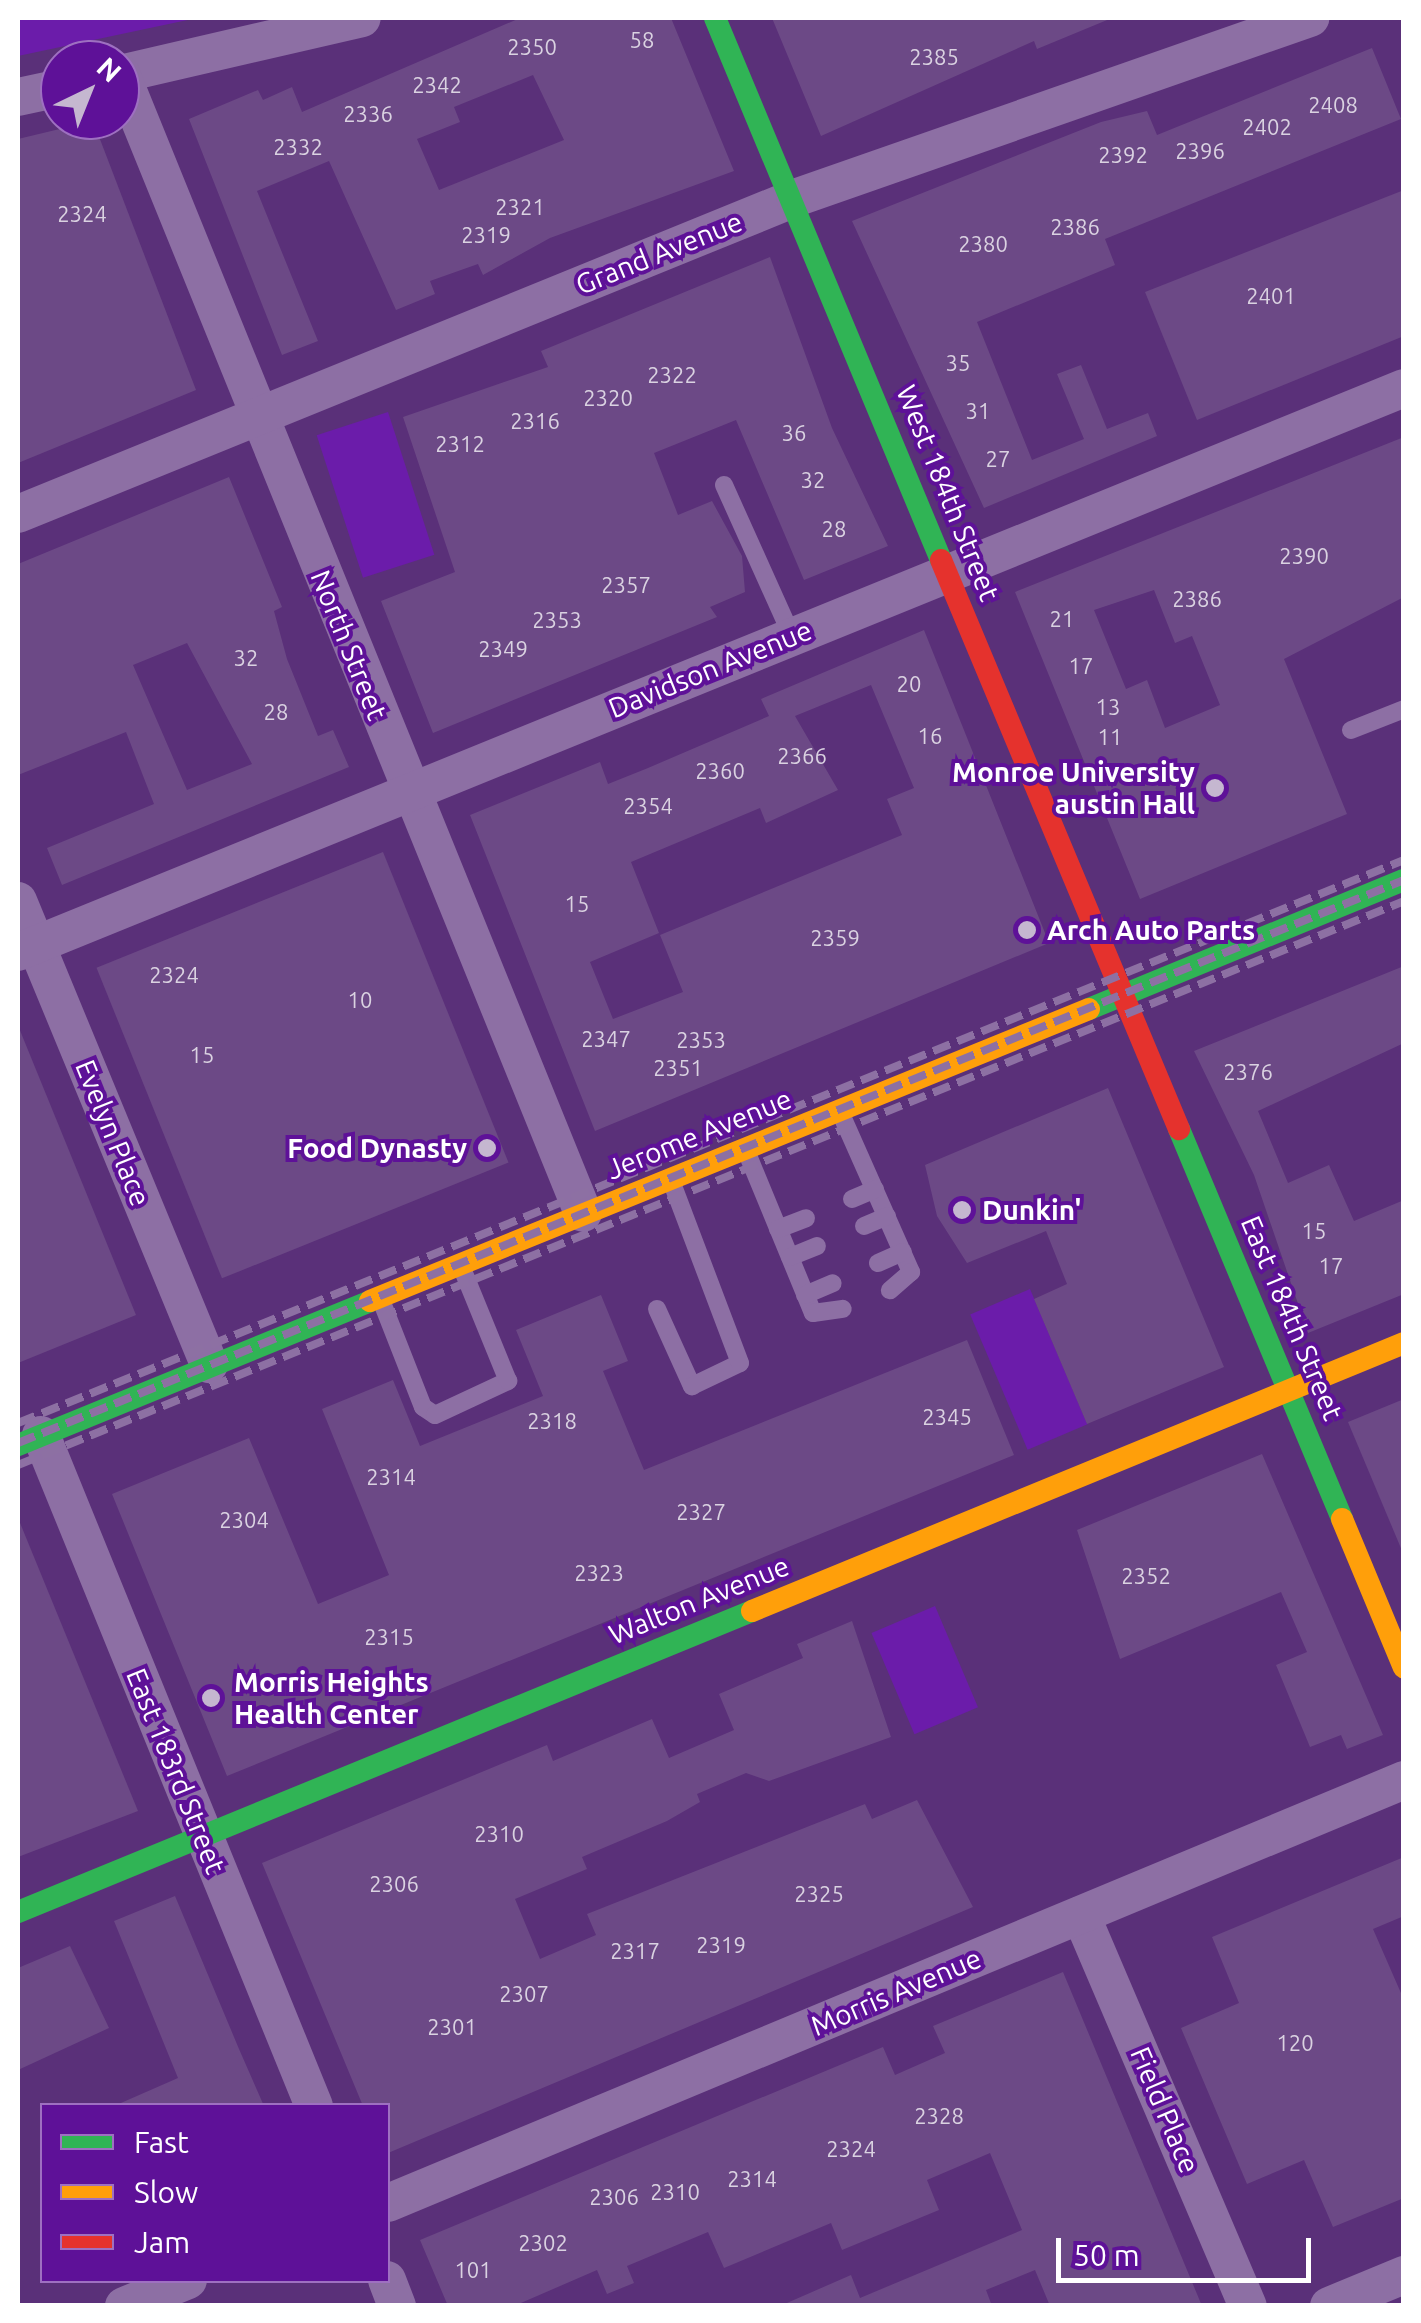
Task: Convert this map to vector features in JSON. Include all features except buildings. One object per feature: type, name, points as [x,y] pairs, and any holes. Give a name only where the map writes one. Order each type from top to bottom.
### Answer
[{"type":"street","points":[[140,69],[362,18]]},
{"type":"street","name":"West 184th Street","points":[[715,18],[795,198],[1123,992]]},
{"type":"street","name":"Grand Avenue","points":[[18,514],[795,198],[1310,18]]},
{"type":"street","name":"North Street","points":[[140,124],[583,1214]]},
{"type":"street","name":"Davidson Avenue","points":[[26,948],[1404,388]]},
{"type":"street","name":"Jerome Avenue","points":[[29,1440],[1404,880]]},
{"type":"street","name":"Evelyn Place","points":[[18,900],[26,948],[210,1364]]},
{"type":"street","name":"East 184th Street","points":[[1123,992],[1404,1668]]},
{"type":"street","name":"Walton Avenue","points":[[18,1912],[1404,1343]]},
{"type":"street","name":"East 183rd Street","points":[[29,1440],[313,2103]]},
{"type":"street","name":"Morris Avenue","points":[[390,2201],[1404,1780]]},
{"type":"street","name":"Field Place","points":[[1082,1914],[1248,2306]]},
{"type":"street","points":[[1329,2306],[1404,2274]]},
{"type":"street","points":[[124,2306],[181,2283]]},
{"type":"lane","points":[[724,485],[792,636]]},
{"type":"lane","points":[[1350,730],[1404,710]]},
{"type":"lane","points":[[839,1109],[911,1272],[890,1290]]},
{"type":"lane","points":[[744,1148],[813,1313],[843,1309]]},
{"type":"lane","points":[[656,1309],[692,1386],[740,1363],[670,1178]]},
{"type":"lane","points":[[852,1199],[875,1189]]},
{"type":"lane","points":[[864,1226],[887,1216]]},
{"type":"lane","points":[[778,1229],[806,1218]]},
{"type":"lane","points":[[790,1258],[817,1246]]},
{"type":"lane","points":[[878,1263],[903,1252]]},
{"type":"lane","points":[[379,1296],[423,1407],[436,1415],[508,1381],[460,1263]]},
{"type":"lane","points":[[806,1295],[832,1283]]},
{"type":"shaded area","points":[[18,18],[197,18],[93,40],[40,40],[40,51],[18,56]]},
{"type":"shaded area","points":[[388,412],[434,555],[363,578],[317,435]]},
{"type":"shaded area","points":[[1030,1289],[1087,1424],[1028,1450],[970,1314]]},
{"type":"shaded area","points":[[935,1606],[978,1707],[914,1734],[871,1633]]},
{"type":"railway","points":[[18,1423],[1404,860]]},
{"type":"railway","points":[[18,1443],[1404,880]]},
{"type":"railway","points":[[18,1465],[1404,901]]},
{"type":"traffic: fast","points":[[715,18],[941,560]]},
{"type":"traffic: fast","points":[[1089,1009],[1404,880]]},
{"type":"traffic: fast","points":[[1179,1129],[1342,1519]]},
{"type":"traffic: fast","points":[[18,1445],[370,1301]]},
{"type":"traffic: fast","points":[[18,1912],[752,1611]]},
{"type":"traffic: slow","points":[[370,1301],[1089,1009]]},
{"type":"traffic: slow","points":[[752,1611],[1404,1343]]},
{"type":"traffic: slow","points":[[1342,1519],[1404,1668]]},
{"type":"traffic: jam","points":[[941,560],[1179,1129]]},
{"type":"place","name":"Monroe University austin Hall","points":[[1215,788]]},
{"type":"place","name":"Arch Auto Parts","points":[[1027,930]]},
{"type":"place","name":"Food Dynasty","points":[[487,1148]]},
{"type":"place","name":"Dunkin'","points":[[962,1210]]},
{"type":"place","name":"Morris Heights Health Center","points":[[211,1698]]}]
